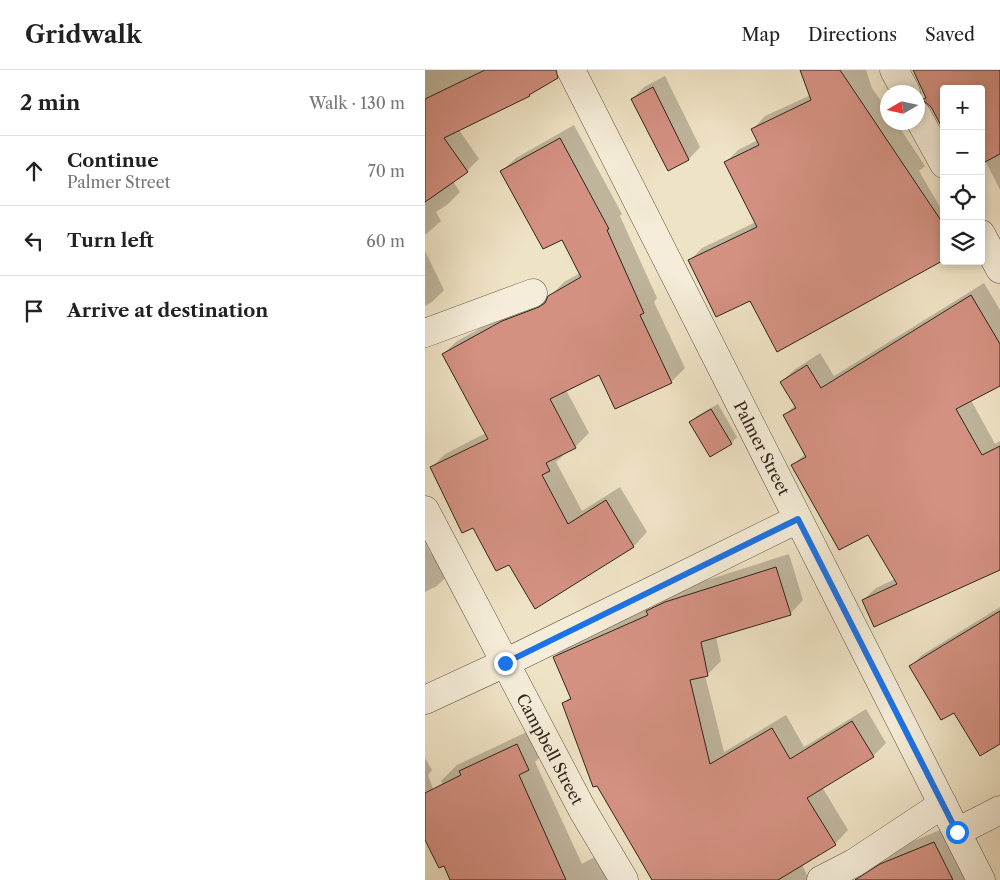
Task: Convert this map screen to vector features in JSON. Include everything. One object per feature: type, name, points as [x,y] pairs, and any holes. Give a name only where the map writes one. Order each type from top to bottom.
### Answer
[{"type":"street","name":"Palmer Street","points":[[571,70],[981,880]]},
{"type":"street","points":[[894,70],[902,85]]},
{"type":"street","points":[[925,130],[940,157]]},
{"type":"street","points":[[985,241],[1000,269]]},
{"type":"street","points":[[425,333],[533,292]]},
{"type":"street","name":"Campbell Street","points":[[425,510],[582,809],[625,880]]},
{"type":"street","points":[[425,700],[505,663],[798,519]]},
{"type":"street","points":[[821,880],[854,863],[943,804]]},
{"type":"street","points":[[957,832],[1000,810]]},
{"type":"building","points":[[485,70],[556,70],[558,78],[530,96],[444,138],[468,172],[425,202],[425,99]]},
{"type":"building","points":[[800,70],[840,70],[940,219],[940,262],[777,352],[750,301],[716,317],[688,260],[757,227],[724,162],[759,145],[751,129],[811,100]]},
{"type":"building","points":[[913,70],[1000,70],[1000,154],[985,162],[985,85],[940,85],[940,124],[931,107],[925,102],[925,85],[920,85]]},
{"type":"building","points":[[653,87],[689,160],[668,171],[631,99]]},
{"type":"building","points":[[560,138],[609,229],[607,230],[644,313],[640,315],[672,383],[615,409],[599,375],[550,399],[576,448],[546,463],[550,471],[542,475],[568,524],[606,500],[634,547],[535,609],[509,565],[496,571],[473,528],[462,533],[430,467],[488,439],[442,354],[502,321],[539,307],[545,303],[548,296],[581,277],[562,240],[543,249],[500,171]]},
{"type":"building","points":[[971,295],[1000,344],[1000,386],[956,409],[982,455],[1000,446],[1000,570],[874,627],[862,600],[897,584],[868,535],[839,550],[791,465],[806,457],[783,415],[796,408],[780,382],[807,365],[821,388]]},
{"type":"building","points":[[711,409],[732,444],[710,457],[689,422]]},
{"type":"building","points":[[776,567],[791,615],[701,642],[708,676],[690,680],[710,764],[772,728],[790,759],[852,721],[874,757],[807,798],[836,845],[778,880],[652,880],[597,786],[593,787],[562,703],[571,699],[553,657],[648,615],[646,611],[665,602]]},
{"type":"building","points":[[1000,611],[1000,744],[980,756],[954,713],[941,720],[909,666]]},
{"type":"building","points":[[517,744],[529,770],[519,775],[566,880],[450,880],[444,866],[439,868],[425,840],[425,793],[461,775],[459,771]]},
{"type":"building","points":[[934,842],[953,880],[855,880],[880,864]]},
{"type":"route","points":[[505,663],[798,519],[957,832]]}]
